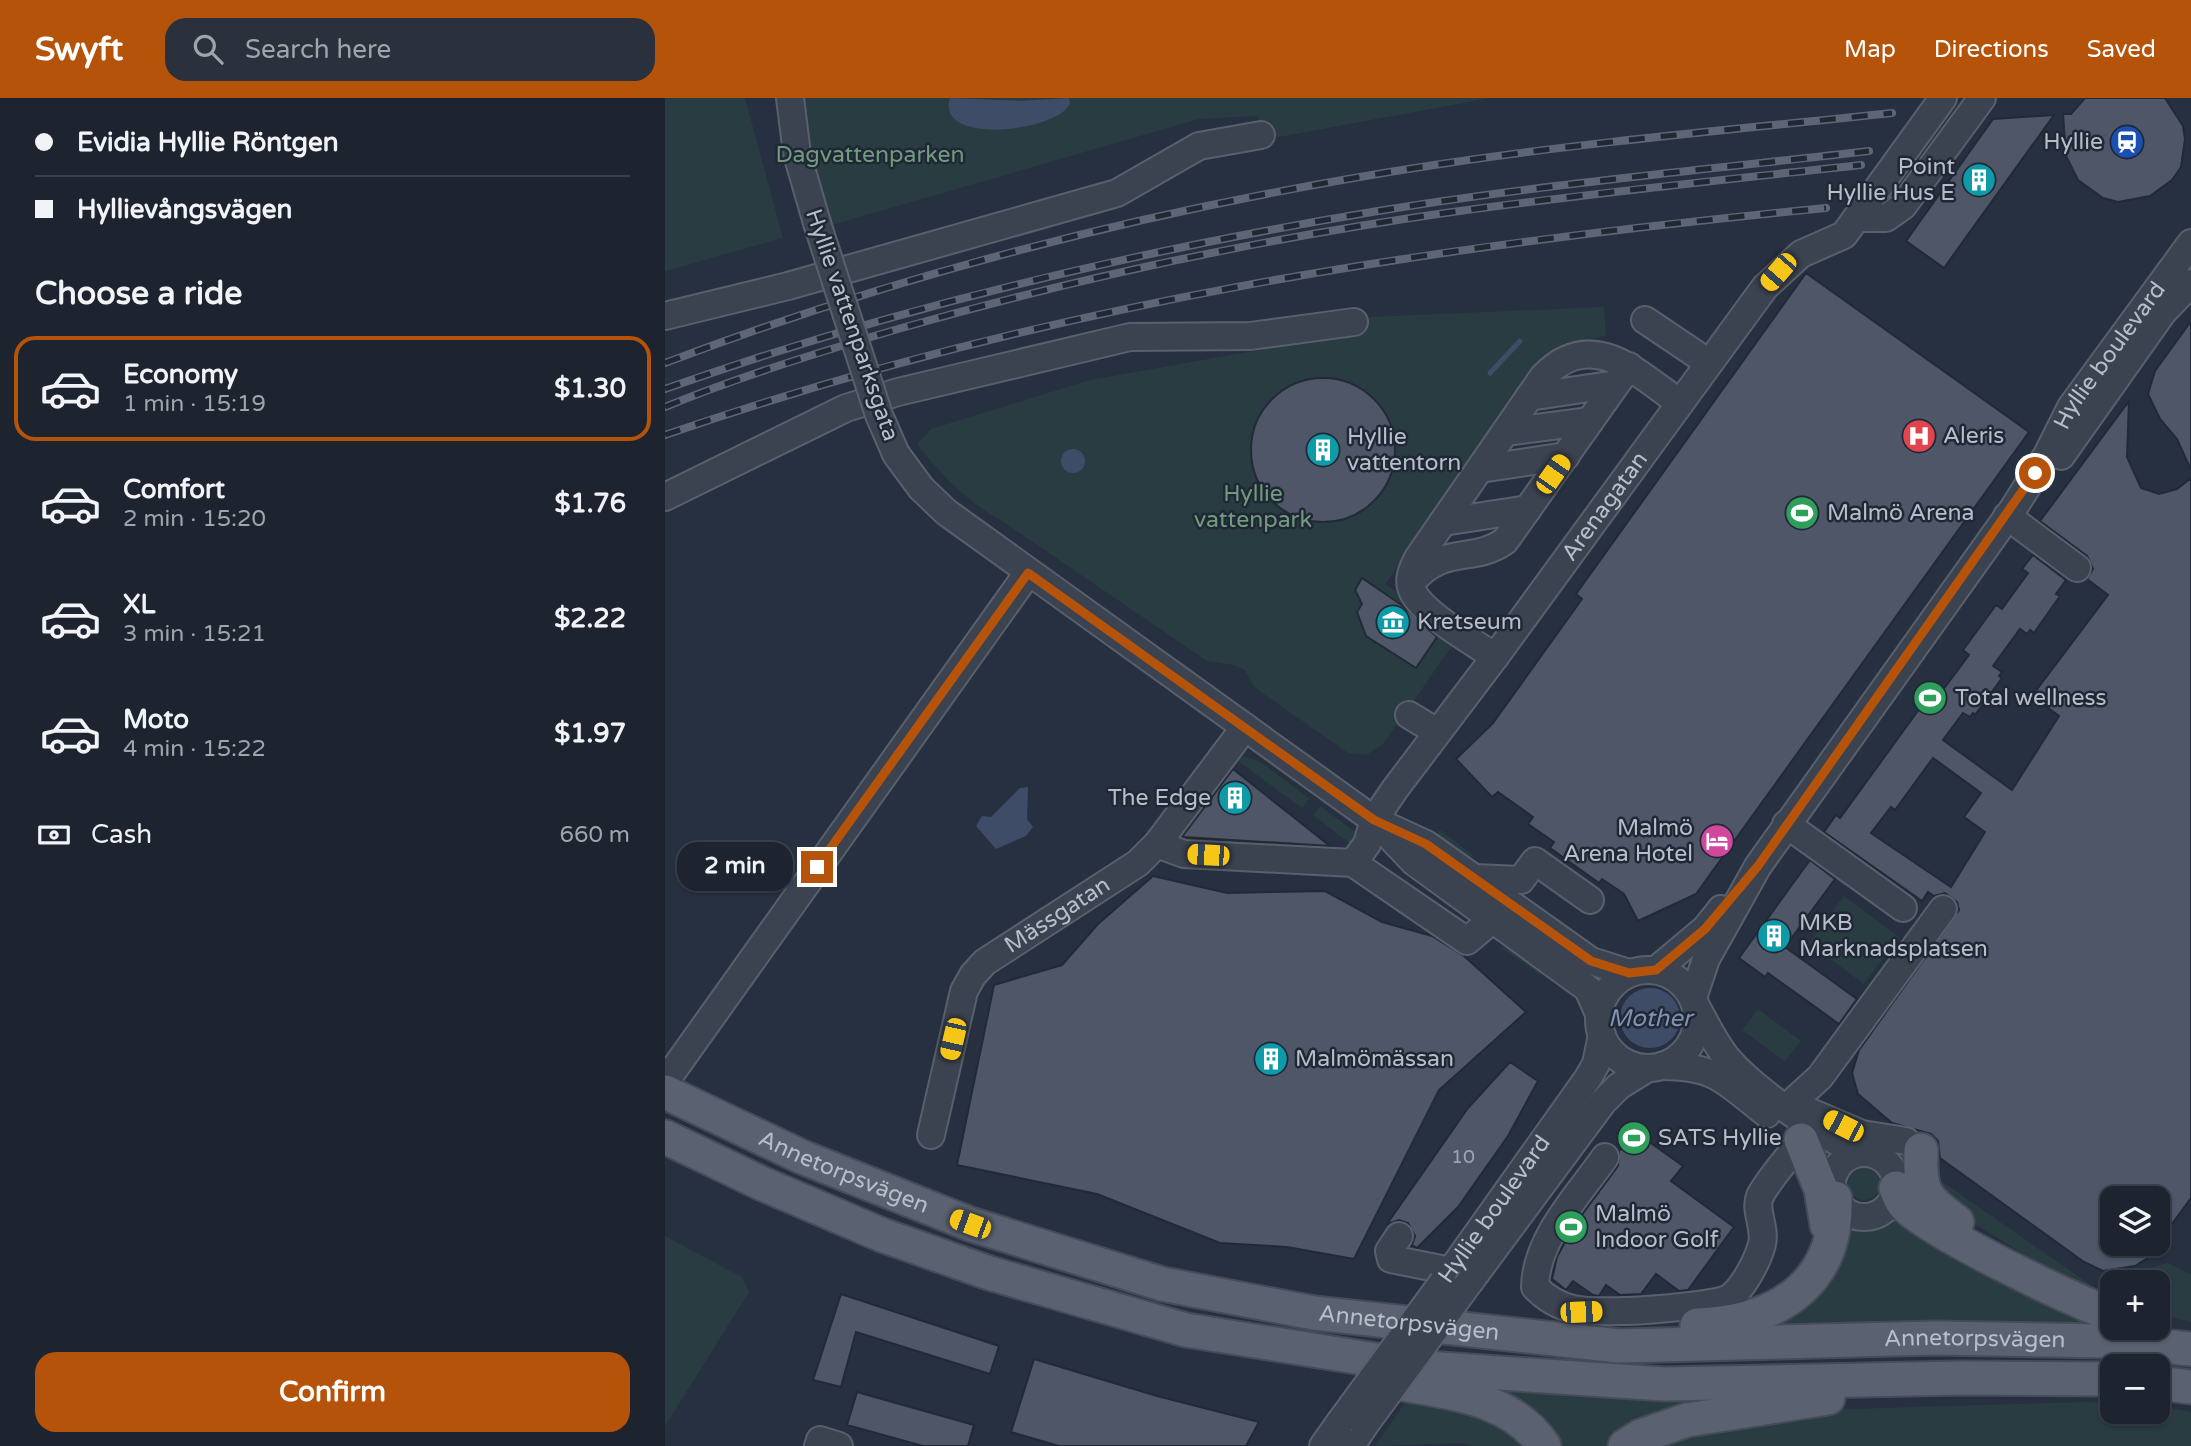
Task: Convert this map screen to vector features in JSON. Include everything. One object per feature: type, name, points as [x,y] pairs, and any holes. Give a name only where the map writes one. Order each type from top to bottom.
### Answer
[{"type":"main road","name":"Annetorpsvägen","points":[[665,1092],[802,1157],[970,1224],[1162,1284],[1314,1313],[1619,1346],[1935,1338],[2109,1341],[2191,1349]]},
{"type":"main road","name":"Annetorpsvägen","points":[[665,1137],[763,1184],[882,1235],[989,1273],[1186,1330],[1426,1368],[1664,1384],[1961,1378],[2100,1379]]},
{"type":"main road","points":[[1801,1140],[1826,1213],[1826,1256]]},
{"type":"main road","points":[[1924,1141],[1919,1174],[1925,1193],[1941,1211],[2060,1292]]},
{"type":"main road","points":[[1896,1183],[1903,1204],[1922,1219],[2060,1292],[2100,1309]]},
{"type":"main road","points":[[1314,1313],[1593,1328],[1710,1324],[1740,1319],[1787,1302],[1813,1279],[1826,1256],[1836,1217],[1834,1192]]},
{"type":"main road","points":[[2170,1329],[2191,1333]]},
{"type":"main road","points":[[1186,1330],[1234,1352],[1444,1392],[1494,1405],[1523,1421],[1544,1446]]},
{"type":"main road","points":[[1625,1446],[1641,1436],[1687,1420],[1821,1398],[1961,1392],[2100,1380]]},
{"type":"main road","points":[[2170,1384],[2191,1387]]},
{"type":"street","name":"Hyllie vattenparksgata","points":[[790,98],[797,154],[879,415],[896,454],[921,488],[946,512],[1028,573],[1374,820],[1414,862],[1588,989],[1600,1024]]},
{"type":"street","name":"Arenagatan","points":[[1353,863],[1367,844],[1374,820],[1437,732],[1778,272],[1801,254],[1844,235],[1943,98]]},
{"type":"street","points":[[1857,219],[1885,218],[1903,206],[1982,98]]},
{"type":"street","points":[[665,316],[788,286],[1117,193],[1199,146],[1261,135]]},
{"type":"street","name":"Hyllie boulevard","points":[[1694,1001],[1706,959],[1758,866],[2010,512],[2051,470],[2162,312],[2186,275],[2191,243]]},
{"type":"street","points":[[1645,320],[1709,363]]},
{"type":"street","points":[[665,497],[846,408],[911,389],[1130,337],[1250,336],[1354,323]]},
{"type":"street","points":[[1411,583],[1423,569],[1437,560],[1498,546],[1513,531],[1583,431],[1610,355],[1579,355],[1553,366],[1417,558],[1411,574],[1411,583],[1411,589],[1422,604],[1495,657]]},
{"type":"street","points":[[1486,459],[1680,403]]},
{"type":"street","points":[[1486,459],[1583,431]]},
{"type":"street","points":[[1486,459],[1583,431]]},
{"type":"street","points":[[1486,459],[1583,431]]},
{"type":"street","points":[[1486,459],[1513,531]]},
{"type":"street","points":[[2010,512],[2077,568]]},
{"type":"street","points":[[665,1082],[1028,573]]},
{"type":"street","points":[[1409,715],[1437,732]]},
{"type":"street","name":"Mässgatan","points":[[931,1135],[964,991],[972,975],[985,962],[1138,863],[1157,844],[1245,727]]},
{"type":"street","name":"Hyllie vattenparksgata","points":[[1374,820],[1482,868],[1591,961],[1629,973]]},
{"type":"street","points":[[1786,824],[1903,908]]},
{"type":"street","points":[[1157,844],[1184,854],[1353,863],[1463,940],[1470,940],[1493,919]]},
{"type":"street","points":[[1482,868],[1521,880],[1535,861],[1590,900]]},
{"type":"street","name":"Hyllie boulevard","points":[[1656,970],[1705,929],[1758,866]]},
{"type":"street","points":[[1786,1108],[1820,1077],[1944,909]]},
{"type":"street","points":[[1896,1183],[1891,1166],[1866,1153],[1836,1143],[1786,1108],[1728,1059],[1680,981],[1656,970],[1629,973],[1608,989],[1600,1024],[1611,1052],[1621,1060],[1655,1067],[1691,1066],[1711,1071],[1801,1140],[1826,1169],[1834,1192],[1850,1213],[1870,1216],[1888,1206],[1896,1183],[1902,1158],[1924,1141]]},
{"type":"street","points":[[1655,1067],[1679,1058],[1692,1043],[1697,1024],[1694,1001]]},
{"type":"street","name":"Hyllie boulevard","points":[[1323,1446],[1352,1431],[1588,1078],[1596,1064],[1600,1024]]},
{"type":"street","name":"Hyllie boulevard","points":[[1455,1277],[1603,1102],[1619,1086],[1655,1067]]},
{"type":"street","points":[[1786,1108],[1815,1112],[1862,1134],[1924,1141]]},
{"type":"street","points":[[1605,1157],[1543,1246],[1535,1269],[1535,1287],[1545,1298],[1559,1306],[1581,1312],[1644,1310],[1719,1302],[1731,1297],[1752,1266],[1762,1243],[1760,1196],[1801,1140]]},
{"type":"street","points":[[1834,1192],[1837,1167],[1844,1160],[1924,1141]]},
{"type":"street","points":[[1399,1236],[1389,1251],[1391,1259],[1455,1277]]},
{"type":"street","points":[[818,1446],[820,1440],[839,1446]]},
{"type":"green space","points":[[665,98],[745,98],[783,238],[665,271]]},
{"type":"green space","name":"Dagvattenparken","points":[[801,98],[1490,98],[1268,139],[1257,116],[1199,119],[832,225],[807,150]]},
{"type":"green space","name":"Hyllie vattenpark","points":[[1604,307],[1606,336],[1564,343],[1546,356],[1385,584],[1459,636],[1384,743],[1367,755],[1348,753],[1254,687],[1245,670],[1234,665],[1207,661],[977,505],[945,477],[917,444],[931,429],[1090,380],[1361,332],[1370,317]]},
{"type":"green space","points":[[1246,757],[1261,762],[1309,798],[1302,808],[1234,758]]},
{"type":"green space","points":[[1320,806],[1361,836],[1358,850],[1313,815]]},
{"type":"green space","points":[[1440,830],[1474,856],[1468,858],[1434,838]]},
{"type":"green space","points":[[1844,896],[1899,937],[1864,984],[1809,943]]},
{"type":"green space","points":[[1507,942],[1544,968],[1540,975],[1502,948]]},
{"type":"green space","points":[[1758,1009],[1801,1041],[1785,1061],[1742,1030]]},
{"type":"green space","points":[[1864,1168],[1876,1172],[1880,1184],[1876,1196],[1864,1200],[1852,1196],[1848,1184],[1852,1172]]},
{"type":"green space","points":[[1931,1174],[2098,1290],[2100,1287],[2100,1296],[2049,1270],[1951,1209]]},
{"type":"green space","points":[[1902,1210],[2100,1319],[2100,1325],[1730,1333],[1845,1225],[1877,1229]]},
{"type":"green space","points":[[665,1236],[742,1277],[749,1292],[665,1426]]},
{"type":"green space","points":[[2167,1263],[2191,1274],[2191,1322],[2170,1317],[2170,1270],[2143,1270]]},
{"type":"green space","points":[[1487,1389],[1584,1396],[1753,1396],[1633,1429],[1607,1446],[1552,1446]]},
{"type":"green space","points":[[1411,1394],[1494,1413],[1534,1446],[1470,1446],[1462,1443],[1375,1446]]},
{"type":"green space","points":[[2100,1403],[2100,1424],[2170,1424],[2170,1408],[2191,1412],[2191,1446],[1649,1446],[1666,1437],[1817,1410]]},
{"type":"water","points":[[950,98],[1021,101],[1069,98],[1070,104],[1060,114],[1043,122],[999,130],[960,123],[950,113]]},
{"type":"water","points":[[1068,449],[1078,449],[1085,456],[1085,466],[1078,473],[1068,473],[1061,466],[1061,456]]},
{"type":"water","points":[[1028,787],[1027,819],[1033,827],[1026,836],[996,849],[976,826],[982,816],[991,817],[1020,788]]},
{"type":"water","name":"Mother","points":[[1650,988],[1667,993],[1675,1001],[1680,1018],[1675,1035],[1667,1043],[1650,1048],[1633,1043],[1625,1035],[1620,1018],[1625,1001],[1633,993]]},
{"type":"building","points":[[2085,98],[2165,98],[2183,126],[2185,139],[2181,167],[2172,180],[2150,196],[2118,202],[2103,198],[2078,180],[2066,156],[2063,114],[2071,114]]},
{"type":"building","name":"Point Hyllie Hus E","points":[[2054,115],[1944,268],[1906,241],[1993,119]]},
{"type":"building","name":"Malmö Arena","points":[[1806,273],[2029,432],[1696,894],[1638,921],[1624,894],[1602,879],[1599,883],[1550,848],[1554,842],[1528,824],[1533,817],[1498,792],[1492,797],[1456,759],[1493,723],[1582,599],[1576,594]]},
{"type":"building","points":[[2191,321],[2191,470],[2177,439],[2160,419],[2148,394],[2155,371]]},
{"type":"building","name":"Hyllie vattentorn","points":[[1323,378],[1351,383],[1374,399],[1390,422],[1395,450],[1390,478],[1374,501],[1351,517],[1323,522],[1295,517],[1272,501],[1256,478],[1251,450],[1256,422],[1272,399],[1295,383]]},
{"type":"building","points":[[2129,401],[2127,457],[2141,488],[2159,494],[2177,489],[2191,478],[2191,1198],[2170,1227],[2170,1186],[2100,1186],[2100,1256],[2148,1256],[2135,1266],[2109,1270],[2101,1270],[2084,1262],[1940,1158],[1938,1141],[1931,1134],[1892,1123],[1858,1094],[1852,1073],[1859,1050],[1959,910],[1957,902],[1945,893],[1934,896],[1928,892],[1922,901],[1824,832],[1836,815],[1840,818],[1936,686],[1942,691],[1969,655],[1963,650],[1996,605],[2002,609],[2028,573],[2022,569],[2033,555],[2066,580],[2056,594],[2060,596],[2034,633],[2030,630],[2027,634],[2020,629],[1993,666],[2002,672],[1999,676],[2002,678],[1975,715],[1973,713],[1970,717],[1963,713],[1943,740],[2012,790],[2059,716],[2032,696],[2108,595],[2087,579],[2093,569],[2087,556],[2040,521]],"holes":[[[1933,758],[1981,793],[1964,817],[1985,832],[1951,887],[1871,833],[1891,807],[1895,810]]]},
{"type":"building","name":"Kretseum","points":[[1362,578],[1403,606],[1437,637],[1416,668],[1366,636],[1357,612],[1362,604],[1355,590]]},
{"type":"building","name":"The Edge","points":[[1233,769],[1330,846],[1182,837]]},
{"type":"building","name":"MKB Marknadsplatsen","points":[[1810,860],[1835,879],[1785,947],[1857,999],[1839,1024],[1768,973],[1765,977],[1739,958]]},
{"type":"building","name":"Malmömässan","points":[[1153,876],[1227,893],[1325,891],[1382,922],[1432,936],[1464,956],[1526,1012],[1439,1090],[1354,1259],[1287,1247],[1220,1243],[1097,1194],[957,1165],[994,985],[1062,965],[1098,924]]},
{"type":"building","points":[[1510,1062],[1538,1081],[1508,1136],[1458,1207],[1417,1248],[1412,1245],[1415,1236],[1408,1223],[1399,1220],[1387,1224],[1468,1108]]},
{"type":"building","points":[[1634,1131],[1683,1166],[1671,1181],[1734,1227],[1688,1290],[1679,1291],[1656,1274],[1641,1294],[1620,1295],[1606,1285],[1599,1296],[1593,1295],[1573,1281],[1566,1290],[1552,1279],[1557,1257],[1573,1227],[1618,1166],[1619,1151]]},
{"type":"building","points":[[841,1294],[999,1346],[990,1374],[856,1332],[841,1387],[813,1380]]},
{"type":"building","points":[[1034,1359],[1157,1396],[1259,1422],[1246,1446],[1059,1446],[1011,1432]]},
{"type":"building","points":[[857,1392],[974,1425],[968,1446],[923,1446],[847,1425]]},
{"type":"waterway","points":[[1490,373],[1520,341]]},
{"type":"railway","points":[[665,363],[853,298],[948,270],[1141,220],[1238,200],[1336,181],[1548,149],[1892,113]]},
{"type":"railway","points":[[665,389],[751,360],[926,308],[1192,245],[1372,212],[1495,194],[1869,151]]},
{"type":"railway","points":[[665,407],[810,356],[965,310],[1238,248],[1376,223],[1497,206],[1861,165]]},
{"type":"railway","points":[[665,435],[808,389],[951,350],[1094,316],[1238,287],[1529,241],[1826,208]]},
{"type":"place","name":"Hyllie","points":[[2127,142]]},
{"type":"place","name":"Point Hyllie Hus E","points":[[1979,180]]},
{"type":"place","name":"Aleris","points":[[1919,436]]},
{"type":"place","name":"Hyllie vattentorn","points":[[1323,450]]},
{"type":"place","name":"Malmö Arena","points":[[1802,513]]},
{"type":"place","name":"Kretseum","points":[[1393,622]]},
{"type":"place","name":"Total wellness","points":[[1930,698]]},
{"type":"place","name":"The Edge","points":[[1235,798]]},
{"type":"place","name":"Malmö Arena Hotel","points":[[1717,841]]},
{"type":"place","name":"MKB Marknadsplatsen","points":[[1774,936]]},
{"type":"place","name":"Malmömässan","points":[[1271,1059]]},
{"type":"place","name":"SATS Hyllie","points":[[1634,1138]]},
{"type":"place","name":"Malmö Indoor Golf","points":[[1571,1227]]},
{"type":"route","points":[[817,867],[1028,573],[1374,820],[1426,844],[1591,961],[1629,973],[1656,970],[1705,929],[1758,866],[1795,810],[2013,509],[2035,473]]}]
